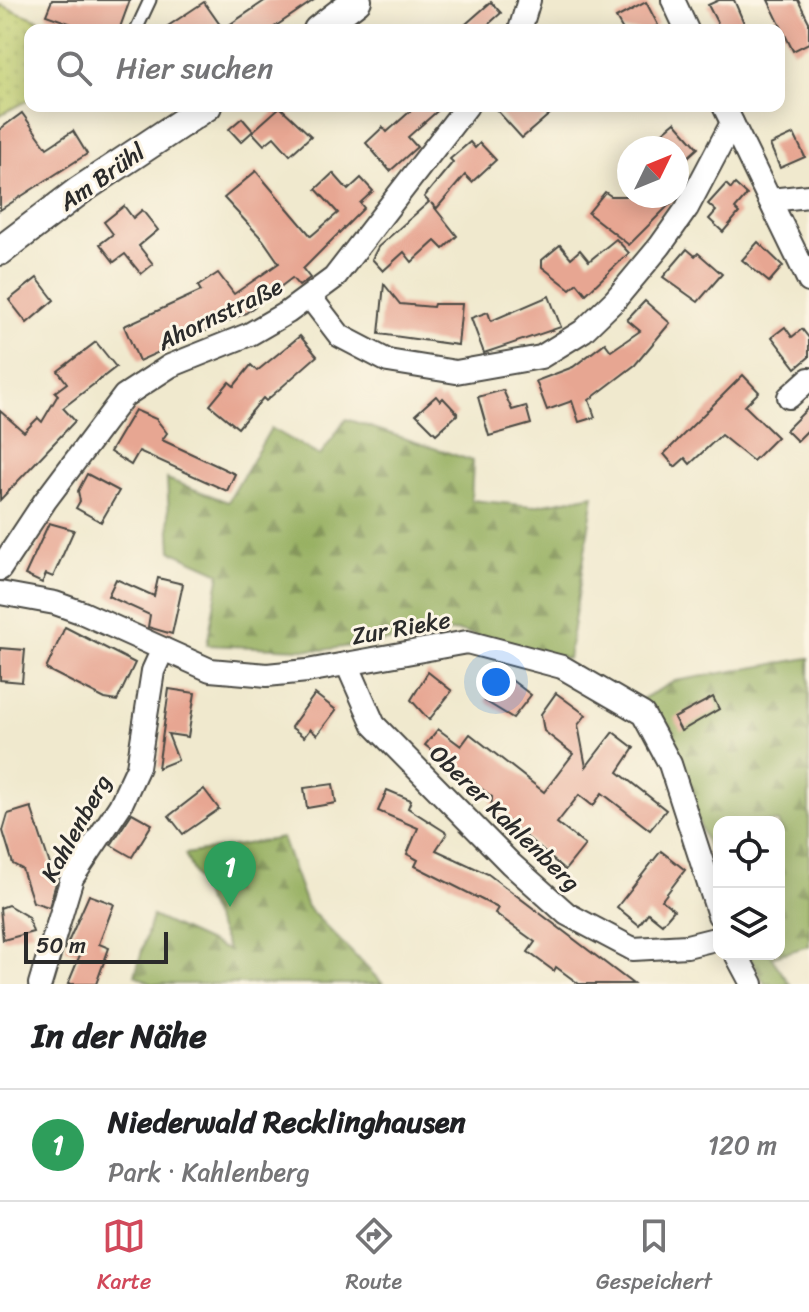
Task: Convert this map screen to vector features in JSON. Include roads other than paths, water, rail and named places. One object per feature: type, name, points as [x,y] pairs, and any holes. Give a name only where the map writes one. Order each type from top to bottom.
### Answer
[{"type":"street","points":[[326,24],[357,0]]},
{"type":"street","points":[[522,24],[529,0]]},
{"type":"street","points":[[673,0],[684,24]]},
{"type":"street","name":"Am Brühl","points":[[0,251],[79,191],[198,112]]},
{"type":"street","name":"Ahornstraße","points":[[0,569],[45,501],[124,396],[170,366],[250,334],[310,297],[334,278],[462,112]]},
{"type":"street","points":[[310,297],[340,336],[388,361],[456,372],[541,357],[583,331],[660,246],[687,208],[728,114]]},
{"type":"street","points":[[728,114],[809,281]]},
{"type":"street","points":[[770,200],[809,196]]},
{"type":"street","points":[[789,397],[809,379]]},
{"type":"street","name":"Zur Rieke","points":[[0,593],[69,608],[210,670],[267,675],[467,642],[562,667],[643,714],[670,764],[713,897]]},
{"type":"street","name":"Kahlenberg","points":[[40,984],[72,878],[120,806],[138,767],[153,671],[163,649]]},
{"type":"street","name":"Oberer Kahlenberg","points":[[347,664],[374,725],[511,864],[567,914],[633,949],[687,946],[713,940]]},
{"type":"street","points":[[739,960],[752,984]]},
{"type":"lane","points":[[139,24],[150,0]]},
{"type":"place","name":"Niederwald Recklinghausen","points":[[230,907]]}]
